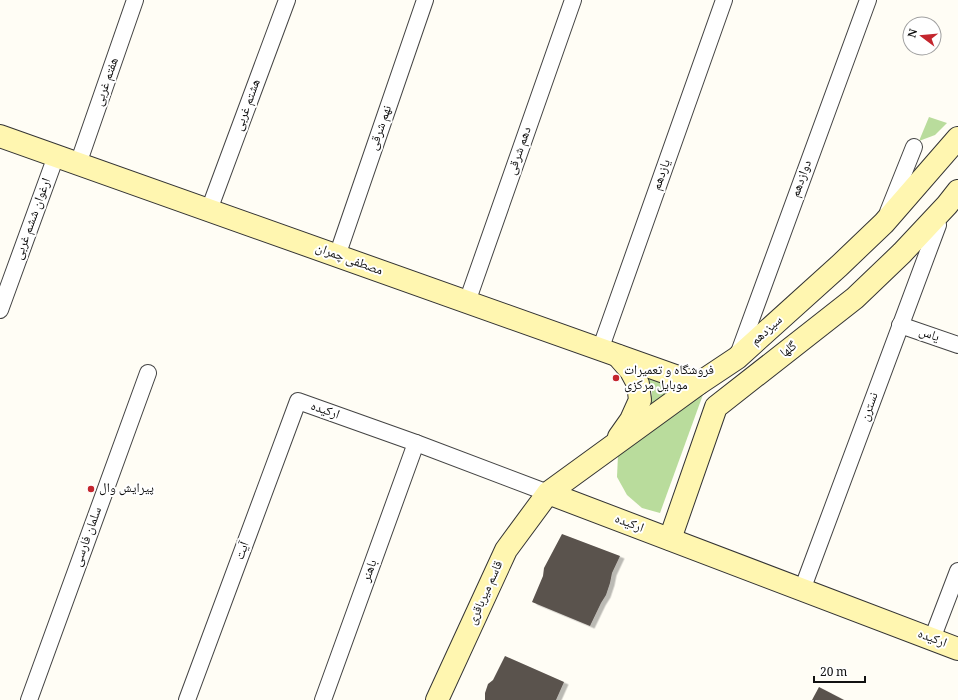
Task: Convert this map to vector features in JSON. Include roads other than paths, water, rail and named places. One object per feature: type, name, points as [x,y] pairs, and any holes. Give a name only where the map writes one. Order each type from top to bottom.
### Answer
[{"type":"street","name":"هفتم غربی","points":[[78,164],[135,0]]},
{"type":"street","name":"هشتم غربی","points":[[209,210],[287,0]]},
{"type":"street","name":"نهم شرقی","points":[[337,256],[425,0]]},
{"type":"street","name":"دهم شرقی","points":[[467,302],[573,0]]},
{"type":"street","name":"یازدهم","points":[[609,353],[724,0]]},
{"type":"street","name":"دوازدهم","points":[[737,358],[868,0]]},
{"type":"street","name":"مصطفی چمران","points":[[0,136],[698,384]]},
{"type":"street","name":"سیزدهم","points":[[548,493],[698,384],[737,358],[839,266],[884,223],[958,138]]},
{"type":"street","points":[[884,223],[914,147]]},
{"type":"street","name":"ارغوان ششم غربی","points":[[0,310],[5,279],[56,156]]},
{"type":"street","name":"گلها","points":[[670,539],[716,407],[855,298],[902,253],[947,205],[958,191]]},
{"type":"street","name":"نسترن","points":[[802,590],[938,224]]},
{"type":"street","name":"یاس","points":[[900,325],[958,345]]},
{"type":"street","points":[[609,353],[631,371],[638,384],[640,400],[631,420],[612,447]]},
{"type":"street","name":"سلمان فارسی","points":[[29,700],[148,373]]},
{"type":"street","name":"ارکیده","points":[[298,401],[416,442],[958,649]]},
{"type":"street","name":"آیت","points":[[187,700],[298,401]]},
{"type":"street","name":"باهنر","points":[[323,700],[416,442]]},
{"type":"street","name":"قاسم میرباقری","points":[[437,700],[506,550],[548,493]]},
{"type":"street","points":[[932,639],[958,571]]},
{"type":"place","name":"فروشگاه و تعمیرات موبایل مرکزی","points":[[616,378]]},
{"type":"place","name":"پیرایش وال","points":[[91,489]]}]
